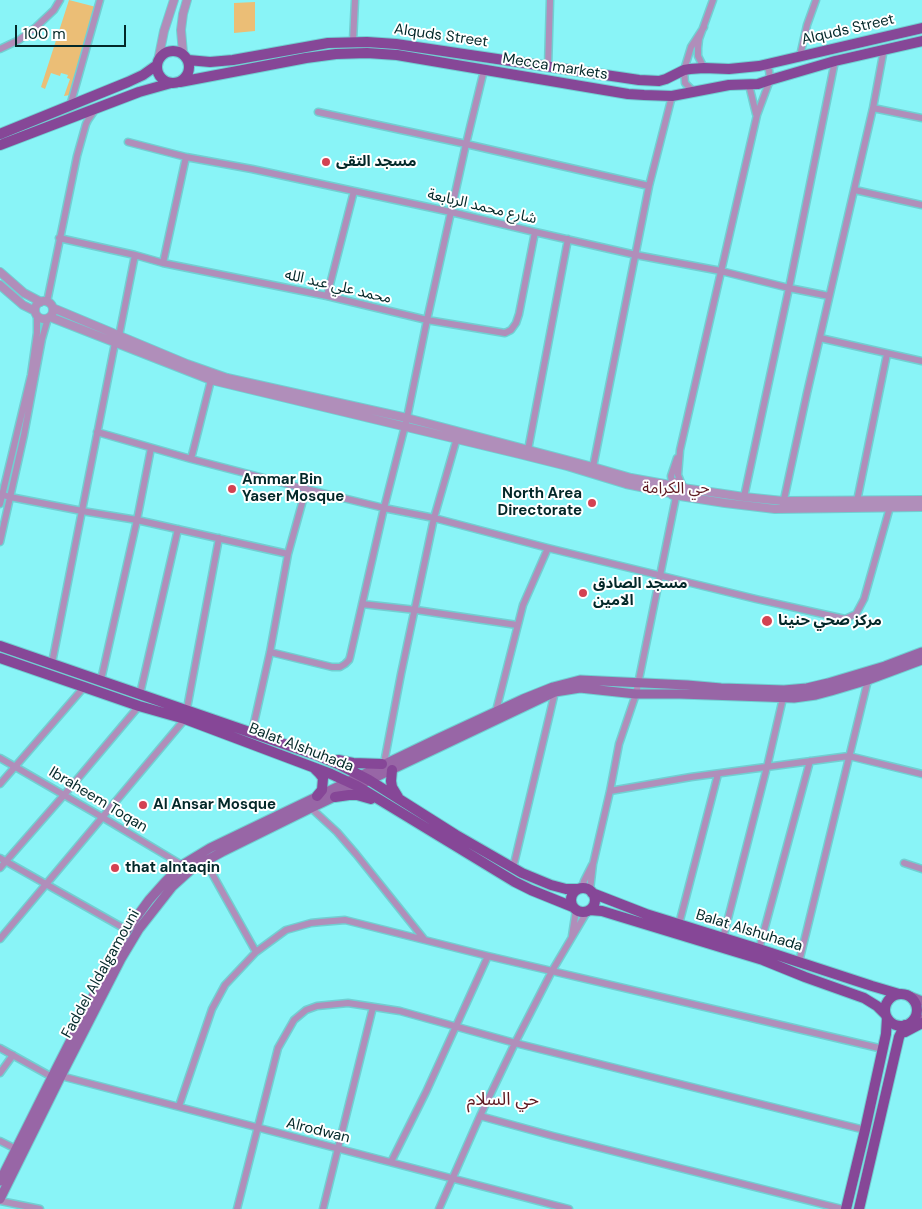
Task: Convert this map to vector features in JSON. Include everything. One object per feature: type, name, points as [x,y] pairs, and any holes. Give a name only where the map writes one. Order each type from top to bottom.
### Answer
[{"type":"main road","name":"Alquds Street","points":[[186,57],[210,62],[233,60],[322,44],[353,41],[396,44],[652,81],[666,79],[684,70],[704,68],[728,69],[765,64],[922,28]]},
{"type":"main road","name":"Mecca markets","points":[[176,82],[306,58],[352,53],[397,56],[628,94],[672,96],[730,85],[758,84],[884,49],[922,41]]},
{"type":"main road","points":[[0,134],[143,75],[166,52],[175,50],[186,57],[190,68],[184,80],[140,92],[0,145]]},
{"type":"main road","points":[[157,63],[160,77],[167,82],[176,82]]},
{"type":"main road","points":[[0,646],[140,694],[186,715],[252,732],[316,755],[369,780],[398,805]]},
{"type":"main road","points":[[386,766],[523,699],[553,687],[580,680],[784,690],[807,688],[828,683],[885,666],[922,652]]},
{"type":"main road","points":[[316,755],[344,761],[386,766],[555,692],[580,688],[636,694],[783,698],[816,695],[868,680],[922,660]]},
{"type":"main road","name":"Balat Alshuhada","points":[[2,661],[85,686],[140,706],[186,715],[310,765],[398,805],[456,835],[529,877],[551,886],[586,890],[646,914],[922,1001]]},
{"type":"main road","points":[[310,765],[320,772],[323,778],[322,790],[317,796]]},
{"type":"main road","points":[[386,766],[398,805]]},
{"type":"main road","name":"Faddel Aldalgamouni","points":[[0,1200],[19,1151],[106,969],[127,930],[165,882],[182,865],[210,848],[359,775],[386,766]]},
{"type":"main road","name":"Faddel Aldalgamouni","points":[[56,1076],[139,929],[172,887],[193,868],[205,861],[369,780],[386,766]]},
{"type":"main road","points":[[335,797],[349,794],[357,795],[398,805]]},
{"type":"main road","name":"Balat Alshuhada","points":[[398,805],[515,882],[574,908]]},
{"type":"main road","points":[[586,890],[594,896],[594,904],[588,911],[579,912],[574,908],[571,899],[572,895],[586,890]]},
{"type":"main road","name":"Balat Alshuhada","points":[[588,911],[615,915],[745,954],[864,998],[872,1002],[886,1016]]},
{"type":"main road","points":[[872,1002],[879,995],[880,989]]},
{"type":"main road","points":[[846,1209],[886,1034],[885,1009],[887,1001],[894,995],[903,994],[914,1001],[916,1010],[914,1018],[898,1037],[859,1209]]},
{"type":"main road","points":[[886,1016],[897,1025],[922,1019]]},
{"type":"main road","points":[[898,1037],[912,1027],[922,1023]]},
{"type":"main road","points":[[886,1034],[891,1033],[898,1037]]},
{"type":"main road","name":"Faddel Aldalgamouni","points":[[0,1181],[19,1151]]},
{"type":"street","points":[[0,49],[19,40],[36,27],[54,10],[60,0]]},
{"type":"street","points":[[70,106],[100,0]]},
{"type":"street","points":[[157,63],[164,31],[174,0]]},
{"type":"street","points":[[186,57],[180,30],[187,0]]},
{"type":"street","points":[[353,41],[355,0]]},
{"type":"street","points":[[548,67],[550,0]]},
{"type":"street","points":[[704,68],[698,56],[699,39],[713,0]]},
{"type":"street","points":[[800,56],[807,25],[816,0]]},
{"type":"street","points":[[694,92],[685,83],[684,70],[691,47],[704,27]]},
{"type":"street","points":[[783,505],[829,296],[855,190],[884,49]]},
{"type":"street","points":[[744,497],[835,62]]},
{"type":"street","points":[[676,490],[671,476],[680,450],[757,116],[770,80],[769,70],[765,64]]},
{"type":"street","points":[[270,652],[332,666],[340,666],[349,660],[407,418],[426,320],[484,70]]},
{"type":"street","points":[[749,85],[757,116]]},
{"type":"street","points":[[593,467],[649,186],[672,96]]},
{"type":"street","points":[[44,302],[86,124],[99,107]]},
{"type":"street","points":[[873,108],[922,118]]},
{"type":"street","points":[[318,112],[649,186]]},
{"type":"street","name":"شارع محمد الربابعة","points":[[128,142],[186,157],[451,212],[636,255],[721,270],[789,288],[829,296]]},
{"type":"street","points":[[164,263],[186,157]]},
{"type":"street","points":[[855,190],[922,205]]},
{"type":"street","points":[[327,296],[354,191]]},
{"type":"street","name":"محمد علي عبد الله","points":[[60,238],[164,263],[327,296],[426,320],[505,333],[512,330],[519,314],[535,232]]},
{"type":"street","points":[[528,450],[568,239]]},
{"type":"street","points":[[52,663],[97,432],[135,255]]},
{"type":"street","points":[[0,272],[24,293],[51,305],[53,308],[117,340],[211,380],[457,438],[567,466],[626,484],[744,497],[783,505],[857,500],[922,500]]},
{"type":"street","points":[[0,285],[42,319],[49,318],[226,378],[407,418],[734,504],[922,507]]},
{"type":"street","points":[[0,504],[31,375],[36,342],[36,305],[44,302]]},
{"type":"street","points":[[0,542],[24,435],[42,340],[53,308]]},
{"type":"street","points":[[820,338],[922,361]]},
{"type":"street","points":[[857,500],[887,354]]},
{"type":"street","points":[[191,459],[211,380]]},
{"type":"street","points":[[97,432],[306,489],[434,518],[548,548],[844,619],[856,614],[864,600],[890,507]]},
{"type":"street","points":[[386,766],[401,674],[434,518],[457,438]]},
{"type":"street","points":[[102,680],[151,448]]},
{"type":"street","points":[[586,890],[610,791],[619,744],[636,694],[676,490],[680,450]]},
{"type":"street","points":[[252,732],[270,652],[288,554],[306,489]]},
{"type":"street","points":[[1,494],[137,520],[288,554]]},
{"type":"street","points":[[140,694],[178,529]]},
{"type":"street","points":[[0,939],[186,715],[219,538]]},
{"type":"street","points":[[496,711],[517,625],[548,548]]},
{"type":"street","points":[[362,604],[517,625]]},
{"type":"street","points":[[799,962],[868,680]]},
{"type":"street","points":[[0,784],[85,686]]},
{"type":"street","points":[[513,868],[555,692]]},
{"type":"street","points":[[722,938],[783,698]]},
{"type":"street","points":[[0,868],[3,859],[64,795],[140,706]]},
{"type":"street","points":[[610,791],[850,756],[922,774]]},
{"type":"street","name":"Ibraheem Toqan","points":[[0,758],[182,865]]},
{"type":"street","points":[[759,949],[810,761]]},
{"type":"street","points":[[679,924],[718,774]]},
{"type":"street","points":[[311,808],[356,854],[424,939]]},
{"type":"street","points":[[3,859],[127,930]]},
{"type":"street","points":[[205,861],[256,952]]},
{"type":"street","points":[[904,863],[922,869]]},
{"type":"street","points":[[571,939],[574,908]]},
{"type":"street","points":[[439,1209],[515,1043],[552,971],[588,911]]},
{"type":"street","points":[[179,1106],[212,1009],[225,985],[256,952],[286,930],[316,922],[345,920],[488,956],[883,1049]]},
{"type":"street","points":[[391,1162],[426,1092],[488,956]]},
{"type":"street","points":[[237,1209],[278,1048],[294,1020],[306,1010],[318,1006],[348,1003],[400,1011],[515,1043],[865,1130]]},
{"type":"street","points":[[323,1209],[374,1006]]},
{"type":"street","name":"Alrodwan","points":[[0,1048],[56,1076],[179,1106],[569,1209]]},
{"type":"street","points":[[0,1073],[13,1055]]},
{"type":"street","points":[[480,1116],[842,1209]]},
{"type":"street","points":[[0,1141],[19,1151]]},
{"type":"street","points":[[0,1200],[40,1209]]},
{"type":"shaded area","points":[[69,0],[96,7],[70,95],[64,96],[70,79],[67,78],[68,75],[61,73],[60,76],[51,73],[45,89],[41,87]]},
{"type":"shaded area","points":[[255,2],[255,31],[234,33],[234,3]]},
{"type":"place","name":"مسجد التقى","points":[[326,162]]},
{"type":"place","name":"Ammar Bin Yaser Mosque","points":[[232,489]]},
{"type":"place","name":"North Area Directorate","points":[[592,503]]},
{"type":"place","name":"مسجد الصادق الامين","points":[[583,593]]},
{"type":"place","name":"مركز صحي حنينا","points":[[767,621]]},
{"type":"place","name":"Al Ansar Mosque","points":[[143,805]]},
{"type":"place","name":"that alntaqin","points":[[115,868]]},
{"type":"district","name":"حي الكرامة","points":[[676,489]]},
{"type":"district","name":"حي السلام","points":[[503,1100]]}]
